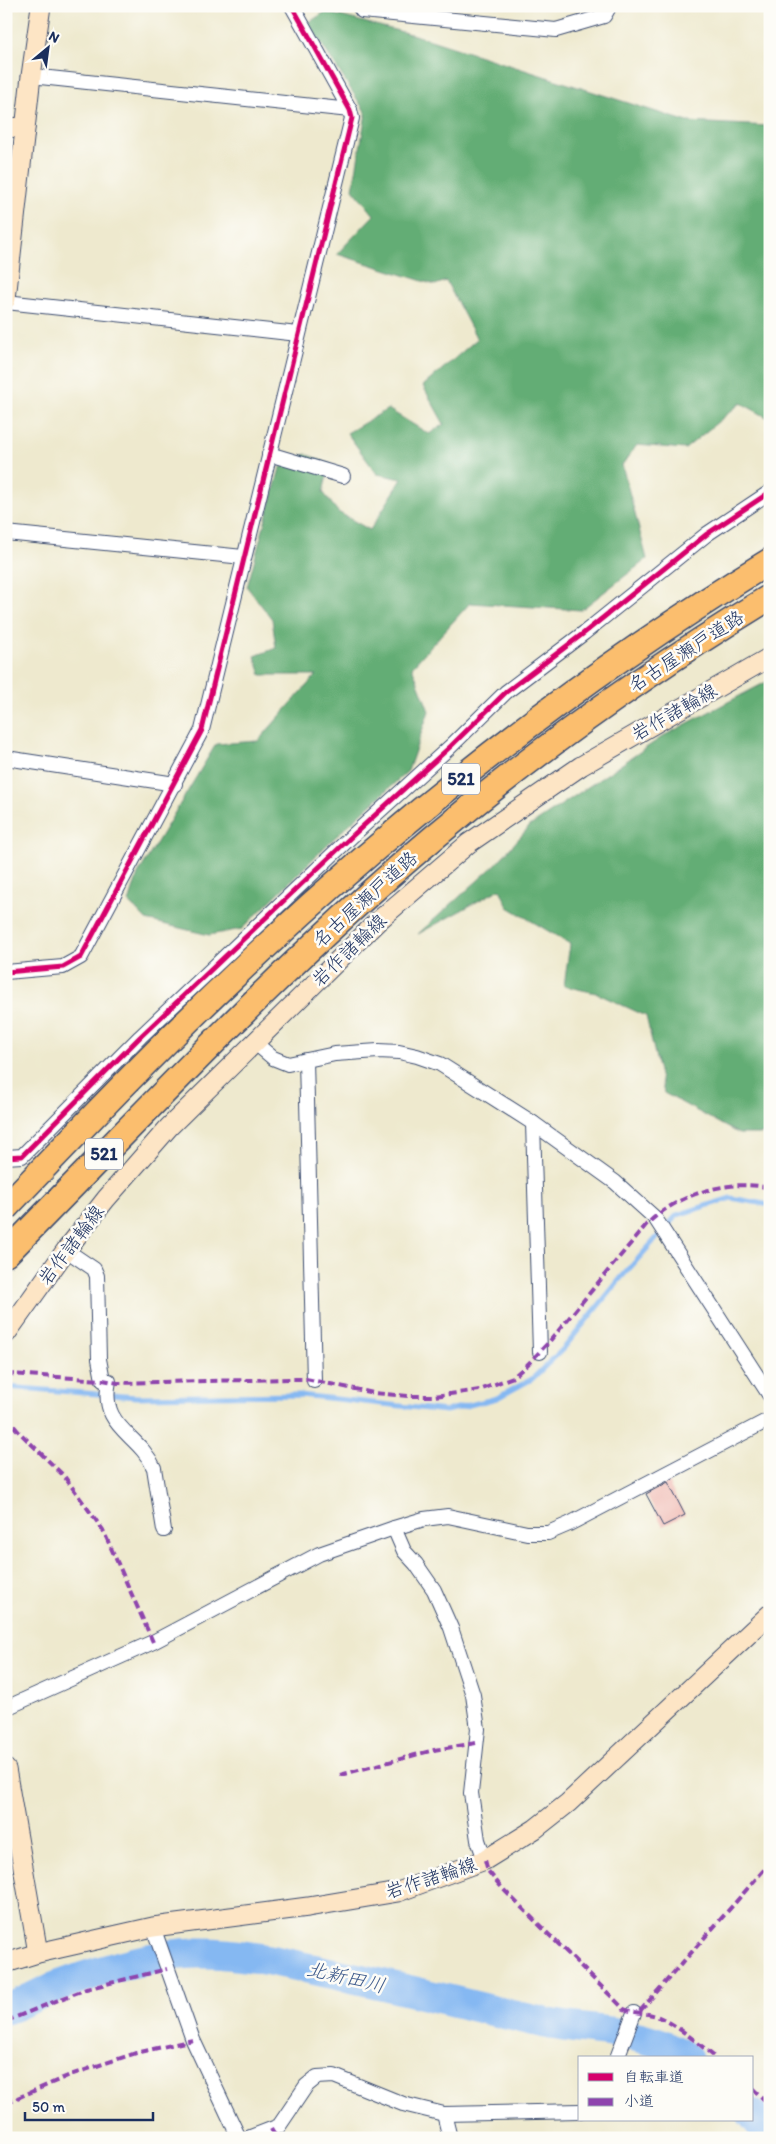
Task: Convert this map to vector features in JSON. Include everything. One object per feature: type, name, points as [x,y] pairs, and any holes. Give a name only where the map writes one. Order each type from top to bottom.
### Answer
[{"type":"highway","name":"名古屋瀬戸道路","points":[[6,1208],[229,981],[413,817],[512,738],[613,663],[701,603],[770,561]]},
{"type":"highway","name":"名古屋瀬戸道路","points":[[6,1254],[200,1054],[318,940],[432,839],[531,761],[632,686],[770,596]]},
{"type":"main road","points":[[6,301],[16,128],[31,76],[41,6]]},
{"type":"main road","name":"岩作諸輪線","points":[[6,1334],[66,1250],[106,1199],[168,1128],[378,920],[470,843],[581,766],[770,657]]},
{"type":"main road","name":"岩作諸輪線","points":[[6,1963],[38,1953],[153,1927],[308,1907],[398,1892],[485,1860],[536,1830],[568,1803],[770,1614]]},
{"type":"main road","points":[[6,1770],[38,1953]]},
{"type":"street","points":[[6,972],[63,967],[81,957],[175,784],[202,730],[352,118],[350,110],[292,6]]},
{"type":"street","points":[[359,6],[362,11],[556,30],[604,16],[608,9],[607,6]]},
{"type":"street","points":[[31,76],[350,110]]},
{"type":"street","points":[[6,301],[298,334]]},
{"type":"street","points":[[269,454],[343,476]]},
{"type":"street","points":[[6,1157],[22,1156],[140,1037],[351,836],[451,746],[506,692],[584,633],[707,534],[770,492]]},
{"type":"street","points":[[6,532],[243,557]]},
{"type":"street","points":[[6,758],[175,784]]},
{"type":"street","points":[[254,1042],[281,1062],[288,1064],[335,1054],[378,1051],[399,1052],[417,1056],[440,1064],[533,1123],[615,1182],[655,1218],[770,1396]]},
{"type":"street","points":[[306,1060],[314,1381]]},
{"type":"street","points":[[533,1123],[540,1352]]},
{"type":"street","points":[[66,1250],[94,1269],[97,1276],[100,1359],[102,1380],[108,1380],[108,1405],[113,1418],[150,1460],[154,1468],[164,1530]]},
{"type":"street","points":[[6,1708],[153,1642],[319,1554],[424,1519],[448,1516],[527,1533],[548,1533],[770,1419]]},
{"type":"street","points":[[394,1528],[404,1551],[434,1590],[451,1628],[473,1695],[478,1729],[471,1793],[478,1840],[485,1860]]},
{"type":"street","points":[[153,1927],[193,2040],[239,2138]]},
{"type":"street","points":[[619,2052],[632,2018]]},
{"type":"street","points":[[248,2138],[279,2126],[306,2086],[317,2077],[334,2076],[403,2104],[444,2114],[578,2110]]},
{"type":"street","points":[[444,2114],[450,2138]]},
{"type":"path","points":[[6,12],[9,11],[10,6]]},
{"type":"green space","points":[[325,12],[418,36],[688,122],[770,126],[770,419],[741,403],[685,449],[637,445],[622,465],[647,559],[581,610],[470,603],[412,667],[429,711],[408,771],[330,842],[242,929],[209,935],[146,920],[129,902],[138,874],[216,744],[258,741],[316,675],[261,675],[255,656],[276,648],[272,619],[247,587],[280,468],[306,454],[330,464],[323,492],[338,512],[370,530],[402,479],[377,474],[347,433],[388,409],[429,434],[444,424],[423,386],[477,339],[446,281],[435,285],[337,254],[374,215],[353,189],[366,113],[308,23]]},
{"type":"green space","points":[[770,680],[770,1134],[739,1134],[664,1093],[646,1016],[596,993],[564,986],[570,944],[508,907],[500,889],[418,934],[496,864],[530,826],[665,735]]},
{"type":"building","points":[[668,1482],[685,1515],[663,1526],[646,1494]]},
{"type":"waterway","points":[[6,1387],[137,1397],[300,1395],[446,1411],[497,1398],[532,1379],[564,1348],[620,1279],[677,1215],[731,1198],[770,1205]]},
{"type":"waterway","name":"北新田川","points":[[6,2009],[54,1988],[128,1964],[180,1954],[228,1954],[275,1961],[349,1977],[545,2023],[636,2036],[671,2048],[684,2056]]},
{"type":"waterway","name":"北新田川","points":[[754,2116],[770,2136]]},
{"type":"marked path","points":[[6,1373],[103,1380],[118,1383],[306,1379],[374,1393],[408,1396],[434,1396],[480,1390],[513,1377],[527,1365],[549,1342],[646,1225],[658,1214],[687,1197],[720,1187],[754,1185],[770,1188]]},
{"type":"marked path","points":[[6,1417],[64,1476],[103,1530],[153,1642]]},
{"type":"marked path","points":[[340,1775],[434,1750],[476,1743]]},
{"type":"marked path","points":[[485,1860],[488,1871],[503,1889],[624,2009],[661,2018],[683,2031],[714,2056]]},
{"type":"marked path","points":[[640,2011],[770,1863]]},
{"type":"marked path","points":[[6,2021],[86,1989],[167,1969]]},
{"type":"marked path","points":[[6,2103],[70,2075],[136,2053],[193,2040]]},
{"type":"marked path","points":[[754,2090],[770,2105]]},
{"type":"marked path","points":[[271,2129],[274,2134],[281,2138]]},
{"type":"cycle path","points":[[6,972],[63,967],[81,957],[202,730],[352,118],[350,110],[292,6]]},
{"type":"cycle path","points":[[6,1157],[22,1156],[140,1037],[351,837],[451,746],[506,692],[584,633],[707,534],[770,492]]}]
